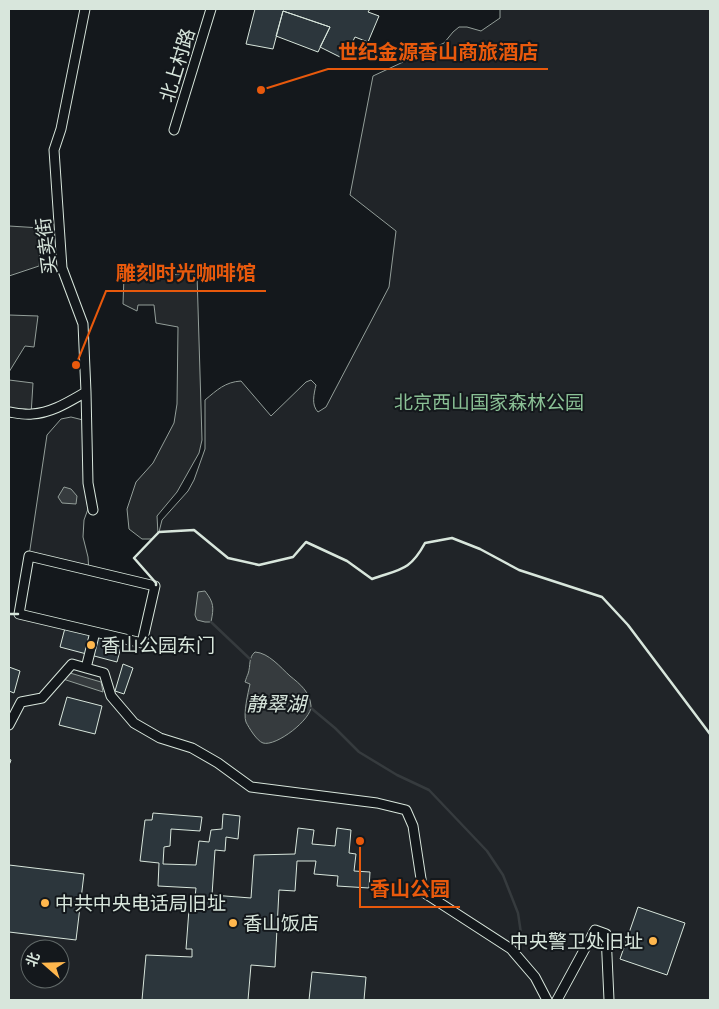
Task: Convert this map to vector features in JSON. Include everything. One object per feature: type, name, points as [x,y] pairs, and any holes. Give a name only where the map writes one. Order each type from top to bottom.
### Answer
[{"type":"street","name":"买卖街","points":[[85,9],[61,129],[54,150],[62,268],[83,324],[88,483],[93,510]]},
{"type":"street","name":"北上村路","points":[[174,130],[212,9]]},
{"type":"street","points":[[9,412],[31,415],[46,412],[86,392]]},
{"type":"street","points":[[29,556],[156,586],[142,644],[95,632],[19,614],[29,556]]},
{"type":"street","points":[[86,668],[95,632]]},
{"type":"street","points":[[9,725],[21,702],[42,698],[72,664],[104,673],[112,696],[134,723],[160,738],[192,748],[218,763],[251,787],[377,803],[406,810],[412,826],[423,892],[511,950],[535,977],[547,1000]]},
{"type":"street","points":[[557,1000],[595,930],[606,934],[609,1000]]},
{"type":"green space","name":"北京西山国家森林公园","points":[[500,9],[710,9],[710,1000],[9,1000],[9,614],[19,614],[142,643],[156,583],[134,558],[159,532],[162,520],[188,491],[194,480],[205,449],[205,400],[226,385],[241,381],[271,416],[306,382],[311,380],[316,385],[314,403],[318,412],[326,407],[389,287],[396,231],[350,195],[373,76],[444,43],[459,27],[481,31],[500,18]]},
{"type":"green space","points":[[71,417],[83,420],[88,509],[84,520],[83,537],[88,557],[89,572],[29,556],[47,435],[61,419]]},
{"type":"shaded area","points":[[9,226],[41,228],[39,266],[9,276]]},
{"type":"shaded area","points":[[197,274],[202,440],[199,453],[177,492],[157,516],[158,534],[153,539],[142,539],[129,529],[127,509],[136,482],[153,463],[174,423],[177,404],[178,327],[156,323],[154,305],[138,305],[137,311],[123,304],[124,276]]},
{"type":"shaded area","points":[[9,315],[38,316],[34,347],[25,346],[9,372]]},
{"type":"shaded area","points":[[9,380],[33,383],[31,415],[9,412]]},
{"type":"water","points":[[64,487],[71,489],[77,496],[76,504],[62,503],[58,497]]},
{"type":"water","points":[[205,591],[212,605],[211,622],[197,620],[195,615],[198,592]]},
{"type":"water","name":"静翠湖","points":[[255,652],[270,658],[301,685],[307,692],[311,706],[306,718],[300,724],[276,741],[269,743],[263,743],[258,740],[249,728],[245,718],[250,684],[245,682],[249,671],[250,659]]},
{"type":"water","points":[[70,673],[101,682],[103,692],[63,679]]},
{"type":"building","points":[[255,9],[370,9],[368,12],[379,16],[368,42],[355,37],[344,59],[320,47],[330,27],[283,11],[273,49],[246,44]]},
{"type":"building","points":[[283,11],[330,27],[318,52],[276,36]]},
{"type":"building","name":"香山公园东门","points":[[65,628],[122,643],[117,662],[60,647]]},
{"type":"building","points":[[123,664],[133,668],[124,694],[115,691]]},
{"type":"building","points":[[9,667],[20,671],[14,693],[9,691]]},
{"type":"building","points":[[67,697],[102,706],[95,734],[59,725]]},
{"type":"building","name":"香山饭店","points":[[153,813],[202,817],[200,831],[171,829],[170,846],[164,847],[163,864],[196,865],[199,841],[209,842],[211,830],[222,829],[223,814],[240,816],[238,839],[226,837],[225,851],[215,850],[212,895],[251,898],[254,855],[295,854],[298,828],[314,830],[312,844],[335,846],[337,828],[351,830],[349,853],[356,854],[354,871],[370,872],[369,888],[337,886],[338,876],[314,874],[316,861],[297,861],[295,891],[279,890],[275,967],[251,965],[248,1000],[142,1000],[146,955],[192,957],[192,949],[186,949],[190,896],[195,897],[196,888],[158,886],[159,863],[140,861],[145,820],[152,820]]},
{"type":"building","name":"中共中央电话局旧址","points":[[9,865],[84,874],[76,940],[9,932]]},
{"type":"building","name":"中央警卫处旧址","points":[[638,907],[685,923],[667,975],[620,959]]},
{"type":"building","name":"香山饭店","points":[[312,972],[366,977],[364,1000],[309,1000]]},
{"type":"waterway","points":[[211,622],[250,659]]},
{"type":"waterway","points":[[311,708],[359,752],[397,775],[429,790],[487,851],[503,875],[518,913],[522,940]]},
{"type":"fence","points":[[9,759],[11,760],[9,766]]},
{"type":"wall","points":[[156,585],[134,558],[159,532],[194,530],[228,558],[259,565],[293,557],[306,542],[347,561],[372,579],[397,571],[409,564],[425,543],[452,538],[480,549],[519,570],[602,597],[628,625],[710,734]]},
{"type":"wall","points":[[9,614],[18,614]]},
{"type":"place","name":"世纪金源香山商旅酒店","points":[[261,90]]},
{"type":"place","name":"雕刻时光咖啡馆","points":[[76,365]]},
{"type":"place","name":"香山公园东门","points":[[91,645]]},
{"type":"place","name":"香山公园","points":[[360,841]]},
{"type":"place","name":"中共中央电话局旧址","points":[[45,903]]},
{"type":"place","name":"香山饭店","points":[[233,923]]},
{"type":"place","name":"中央警卫处旧址","points":[[653,941]]}]
